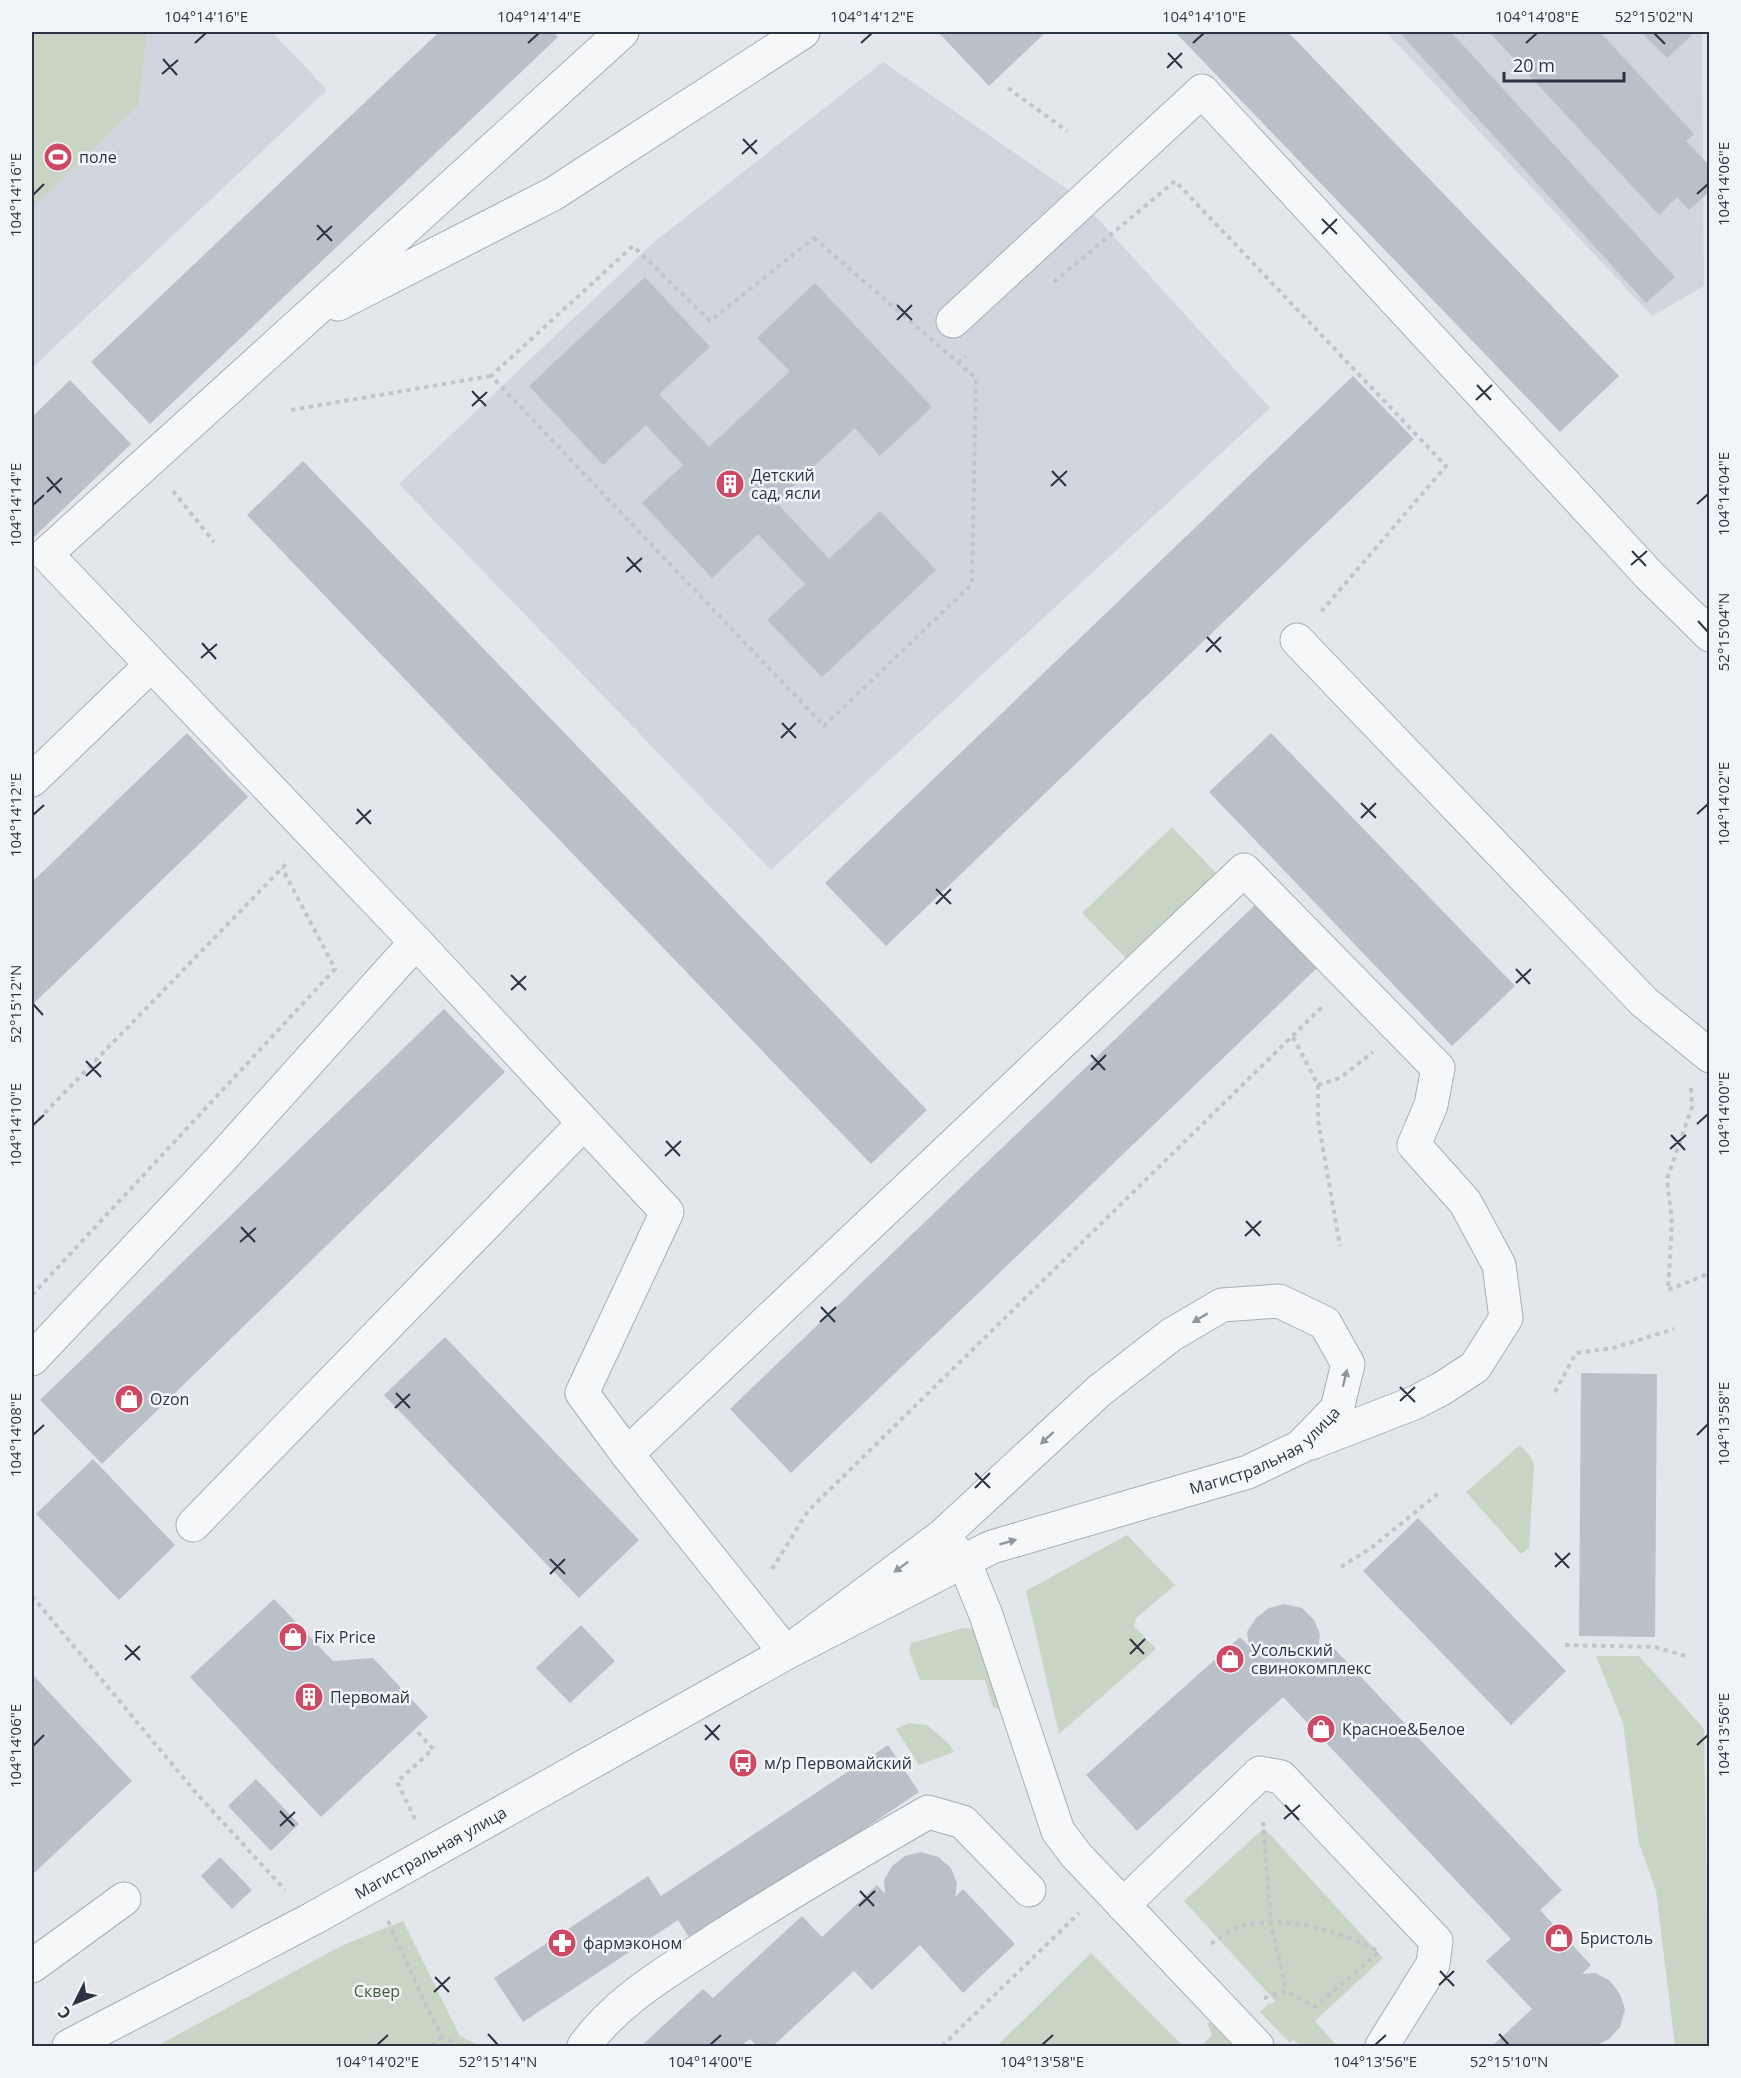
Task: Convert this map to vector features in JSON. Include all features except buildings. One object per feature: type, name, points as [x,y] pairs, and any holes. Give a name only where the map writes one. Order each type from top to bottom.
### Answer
[{"type":"street","points":[[622,32],[39,561],[151,665],[416,942],[667,1212],[582,1393],[627,1454],[786,1653]]},
{"type":"street","points":[[299,324],[553,194],[802,32]]},
{"type":"street","points":[[953,321],[1202,91],[1650,576],[1710,636]]},
{"type":"street","points":[[1297,640],[1644,1002],[1700,1049]]},
{"type":"street","points":[[32,780],[151,665]]},
{"type":"street","points":[[627,1454],[1244,870],[1438,1068],[1431,1105],[1414,1145],[1465,1202],[1500,1265],[1506,1318],[1475,1367],[1441,1389],[1414,1403],[1300,1447]]},
{"type":"street","points":[[32,1359],[220,1160],[416,942]]},
{"type":"street","points":[[193,1525],[584,1124]]},
{"type":"street","name":"Магистральная улица","points":[[69,2046],[312,1919],[786,1653],[963,1561],[992,1547],[1248,1472],[1300,1447],[1337,1409],[1348,1364],[1325,1323],[1279,1301],[1222,1305],[1172,1335],[1099,1391],[942,1536],[786,1653]]},
{"type":"street","points":[[942,1536],[963,1561],[986,1615],[1058,1831],[1076,1855],[1257,2046]]},
{"type":"street","points":[[1123,1905],[1260,1773],[1281,1777],[1436,1941],[1433,1964],[1382,2046]]},
{"type":"street","points":[[584,2046],[597,2028],[636,1992],[794,1890],[928,1812],[963,1822],[1029,1890]]},
{"type":"street","points":[[32,1966],[124,1899]]},
{"type":"path","points":[[1008,88],[1066,131]]},
{"type":"path","points":[[1048,287],[1175,181],[1446,466],[1318,615]]},
{"type":"path","points":[[291,411],[491,376],[633,246],[710,321],[814,238],[976,378],[972,584],[824,726],[491,376]]},
{"type":"path","points":[[958,363],[967,355]]},
{"type":"path","points":[[172,491],[214,542]]},
{"type":"path","points":[[32,1126],[314,835]]},
{"type":"path","points":[[32,1295],[334,969],[282,868]]},
{"type":"path","points":[[1318,1085],[1340,1078],[1376,1050],[1388,1017]]},
{"type":"path","points":[[772,1569],[808,1511],[1299,1031]]},
{"type":"path","points":[[1293,1037],[1318,1085],[1318,1120],[1340,1246]]},
{"type":"path","points":[[1700,1049],[1692,1107],[1667,1179],[1672,1223],[1668,1290],[1710,1273]]},
{"type":"path","points":[[1555,1392],[1576,1353],[1613,1348],[1674,1329]]},
{"type":"path","points":[[1341,1567],[1371,1548],[1440,1492]]},
{"type":"path","points":[[32,1596],[197,1794],[288,1893]]},
{"type":"path","points":[[1565,1645],[1655,1647],[1689,1657]]},
{"type":"path","points":[[415,1730],[433,1749],[397,1782],[418,1825]]},
{"type":"path","points":[[1260,1773],[1270,1923],[1286,1991]]},
{"type":"path","points":[[942,2046],[1086,1906]]},
{"type":"path","points":[[388,1921],[442,2037],[460,2046]]},
{"type":"path","points":[[1207,1948],[1241,1926],[1270,1923],[1316,1926],[1366,1944],[1379,1952],[1315,2007],[1286,1991],[1267,1995],[1257,2001]]},
{"type":"path","points":[[432,2046],[442,2037]]},
{"type":"shaded area","points":[[32,32],[272,32],[327,90],[32,368]]},
{"type":"shaded area","points":[[1386,32],[1702,32],[1704,286],[1652,316]]},
{"type":"shaded area","points":[[883,62],[1077,196],[1270,408],[771,870],[399,484],[653,243]]},
{"type":"green space","name":"поле","points":[[32,32],[147,32],[138,106],[32,208]]},
{"type":"green space","points":[[1172,827],[1217,874],[1128,960],[1082,913]]},
{"type":"green space","points":[[1520,1445],[1530,1456],[1534,1465],[1529,1548],[1521,1554],[1466,1492]]},
{"type":"green space","points":[[1127,1535],[1175,1585],[1136,1618],[1134,1626],[1156,1649],[1059,1734],[1026,1591]]},
{"type":"green space","points":[[963,1628],[975,1629],[981,1641],[999,1709],[993,1707],[985,1680],[920,1680],[909,1651],[911,1643]]},
{"type":"green space","points":[[1596,1656],[1639,1656],[1704,1729],[1709,2046],[1675,2046],[1656,1891],[1639,1843],[1623,1723]]},
{"type":"green space","points":[[909,1723],[927,1725],[949,1744],[954,1752],[919,1765],[896,1729]]},
{"type":"green space","points":[[1264,1828],[1383,1958],[1315,2021],[1337,2046],[1300,2046],[1293,2039],[1290,2043],[1260,2012],[1268,2004],[1276,2002],[1184,1901]]},
{"type":"green space","name":"Сквер","points":[[403,1921],[460,2036],[480,2046],[157,2046],[343,1945]]},
{"type":"green space","points":[[1091,1953],[1183,2046],[997,2046]]},
{"type":"green space","points":[[1207,2023],[1214,2023],[1235,2043],[1235,2046],[1201,2046],[1212,2035]]},
{"type":"place","name":"поле","points":[[58,157]]},
{"type":"place","name":"Детский сад, ясли","points":[[730,484]]},
{"type":"place","name":"Ozon","points":[[129,1399]]},
{"type":"place","name":"Fix Price","points":[[293,1637]]},
{"type":"place","name":"Усольский свинокомплекс","points":[[1230,1659]]},
{"type":"place","name":"Первомай","points":[[309,1697]]},
{"type":"place","name":"Красное&Белое","points":[[1321,1729]]},
{"type":"place","name":"м/р Первомайский","points":[[743,1763]]},
{"type":"place","name":"Бристоль","points":[[1559,1938]]},
{"type":"place","name":"фармэконом","points":[[562,1943]]}]
